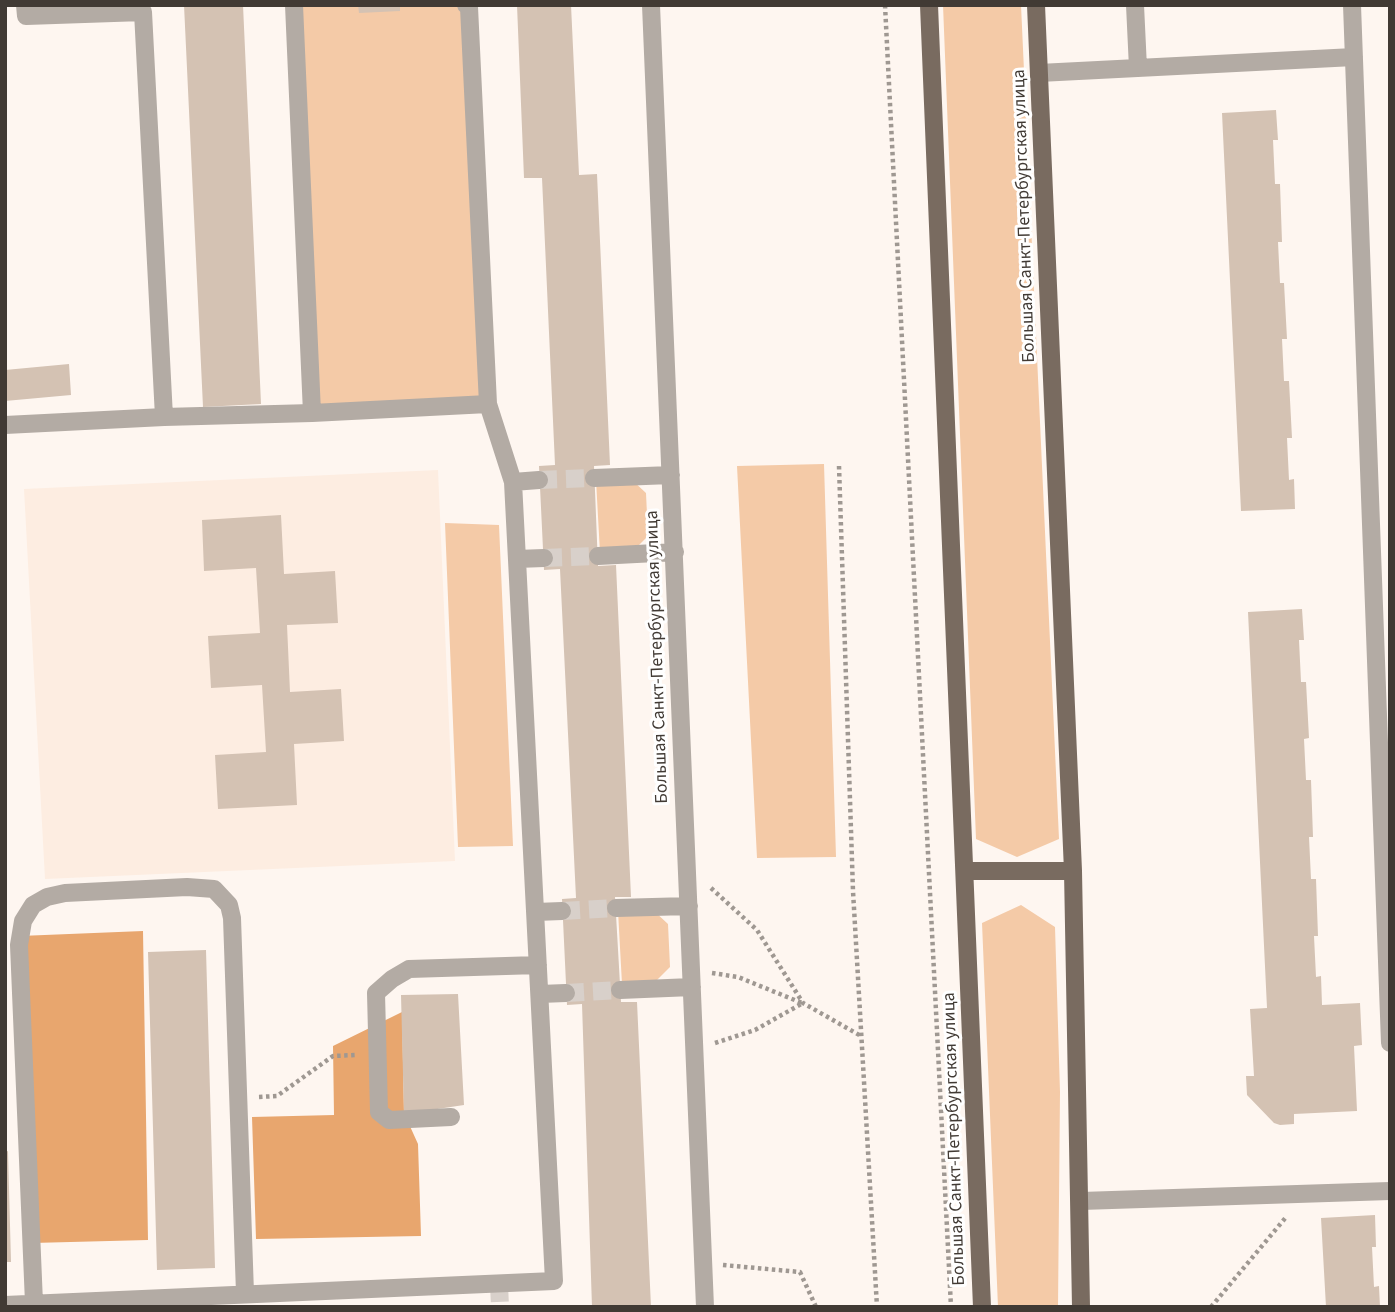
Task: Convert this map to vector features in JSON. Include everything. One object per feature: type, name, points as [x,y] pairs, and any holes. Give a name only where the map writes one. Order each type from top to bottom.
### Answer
[{"type":"main road","name":"Большая Санкт-Петербургская улица","points":[[929,5],[982,1307]]},
{"type":"main road","name":"Большая Санкт-Петербургская улица","points":[[1037,5],[1073,871],[1081,1307]]},
{"type":"main road","points":[[965,871],[1073,871]]},
{"type":"street","points":[[25,5],[26,16],[143,12],[164,417]]},
{"type":"street","points":[[294,5],[312,413]]},
{"type":"street","points":[[5,1305],[212,1301],[245,1293],[554,1281],[513,482],[488,404],[469,7],[466,5]]},
{"type":"street","name":"Большая Санкт-Петербургская улица","points":[[651,5],[705,1307]]},
{"type":"street","points":[[1135,5],[1138,68]]},
{"type":"street","points":[[1352,5],[1390,1043]]},
{"type":"street","points":[[1040,73],[1354,57]]},
{"type":"street","points":[[5,425],[488,404]]},
{"type":"street","points":[[594,478],[671,475]]},
{"type":"street","points":[[513,482],[539,480]]},
{"type":"street","points":[[598,556],[675,552]]},
{"type":"street","points":[[517,559],[544,558]]},
{"type":"street","points":[[34,1303],[19,945],[23,921],[33,905],[47,897],[65,893],[187,887],[214,889],[229,905],[232,918],[245,1293]]},
{"type":"street","points":[[616,908],[689,906]]},
{"type":"street","points":[[536,912],[562,911]]},
{"type":"street","points":[[451,1117],[389,1120],[379,1112],[376,993],[409,969],[538,965]]},
{"type":"street","points":[[620,990],[692,979]]},
{"type":"street","points":[[540,994],[566,993]]},
{"type":"street","points":[[1080,1202],[1390,1191]]},
{"type":"path","points":[[886,5],[951,1307]]},
{"type":"path","points":[[839,466],[853,891],[877,1307]]},
{"type":"path","points":[[687,866],[757,930],[803,1003]]},
{"type":"path","points":[[692,979],[738,976],[803,1003],[862,1036]]},
{"type":"path","points":[[695,1050],[755,1030],[803,1003]]},
{"type":"path","points":[[238,1097],[278,1096],[333,1056],[378,1054]]},
{"type":"path","points":[[1211,1307],[1306,1194]]},
{"type":"path","points":[[703,1263],[800,1272],[816,1307]]},
{"type":"shaded area","points":[[294,5],[469,7],[488,404],[312,413]]},
{"type":"shaded area","points":[[943,5],[1021,5],[1059,839],[1017,857],[976,839]]},
{"type":"shaded area","points":[[824,464],[836,857],[757,858],[737,466]]},
{"type":"shaded area","points":[[438,470],[455,861],[45,879],[24,489]]},
{"type":"shaded area","points":[[631,479],[646,493],[648,536],[632,552],[600,553],[596,480]]},
{"type":"shaded area","points":[[445,523],[499,525],[513,846],[458,847]]},
{"type":"shaded area","points":[[1021,905],[1055,927],[1060,1092],[1058,1307],[998,1307],[982,923]]},
{"type":"shaded area","points":[[653,910],[668,924],[670,967],[654,983],[622,984],[618,911]]},
{"type":"shaded area","points":[[143,931],[148,1240],[32,1243],[20,936]]},
{"type":"shaded area","points":[[402,1012],[404,1113],[418,1144],[421,1236],[256,1239],[252,1117],[334,1115],[333,1046]]},
{"type":"building","points":[[184,5],[243,5],[261,404],[203,407]]},
{"type":"building","points":[[358,5],[400,5],[400,11],[359,13]]},
{"type":"building","points":[[517,5],[571,5],[579,175],[597,174],[610,465],[594,466],[598,566],[616,565],[631,897],[615,897],[621,1002],[637,1002],[651,1307],[592,1307],[582,1004],[567,1005],[562,899],[576,898],[560,569],[544,570],[539,466],[555,465],[542,178],[524,178]]},
{"type":"building","points":[[1276,110],[1278,140],[1273,140],[1275,184],[1280,184],[1282,242],[1278,242],[1280,283],[1284,283],[1287,339],[1282,339],[1284,381],[1289,381],[1292,438],[1287,438],[1289,480],[1294,479],[1295,509],[1241,511],[1222,113]]},
{"type":"building","points":[[69,364],[71,395],[5,401],[5,370]]},
{"type":"building","points":[[281,515],[284,574],[335,571],[338,623],[287,625],[290,692],[341,689],[344,741],[294,744],[297,805],[218,809],[215,755],[266,752],[262,685],[211,688],[208,636],[260,633],[256,568],[204,571],[202,520]]},
{"type":"building","points":[[1302,609],[1304,640],[1299,640],[1301,682],[1306,682],[1309,738],[1304,739],[1306,780],[1311,780],[1311,879],[1316,879],[1316,977],[1321,976],[1322,1005],[1360,1003],[1362,1045],[1354,1046],[1357,1111],[1294,1114],[1294,1124],[1280,1125],[1274,1123],[1247,1095],[1246,1076],[1254,1076],[1250,1009],[1267,1008],[1248,612]]},
{"type":"building","points":[[206,950],[215,1268],[157,1270],[148,952]]},
{"type":"building","points":[[458,994],[464,1105],[404,1114],[401,995]]},
{"type":"building","points":[[8,1151],[11,1262],[5,1262],[5,1152]]},
{"type":"building","points":[[1375,1215],[1376,1247],[1372,1247],[1374,1287],[1379,1286],[1380,1307],[1326,1307],[1321,1218]]},
{"type":"tunnel","points":[[539,480],[594,478]]},
{"type":"tunnel","points":[[544,558],[598,556]]},
{"type":"tunnel","points":[[562,911],[616,908]]},
{"type":"tunnel","points":[[566,993],[620,990]]},
{"type":"tunnel","points":[[499,1284],[500,1307]]}]
